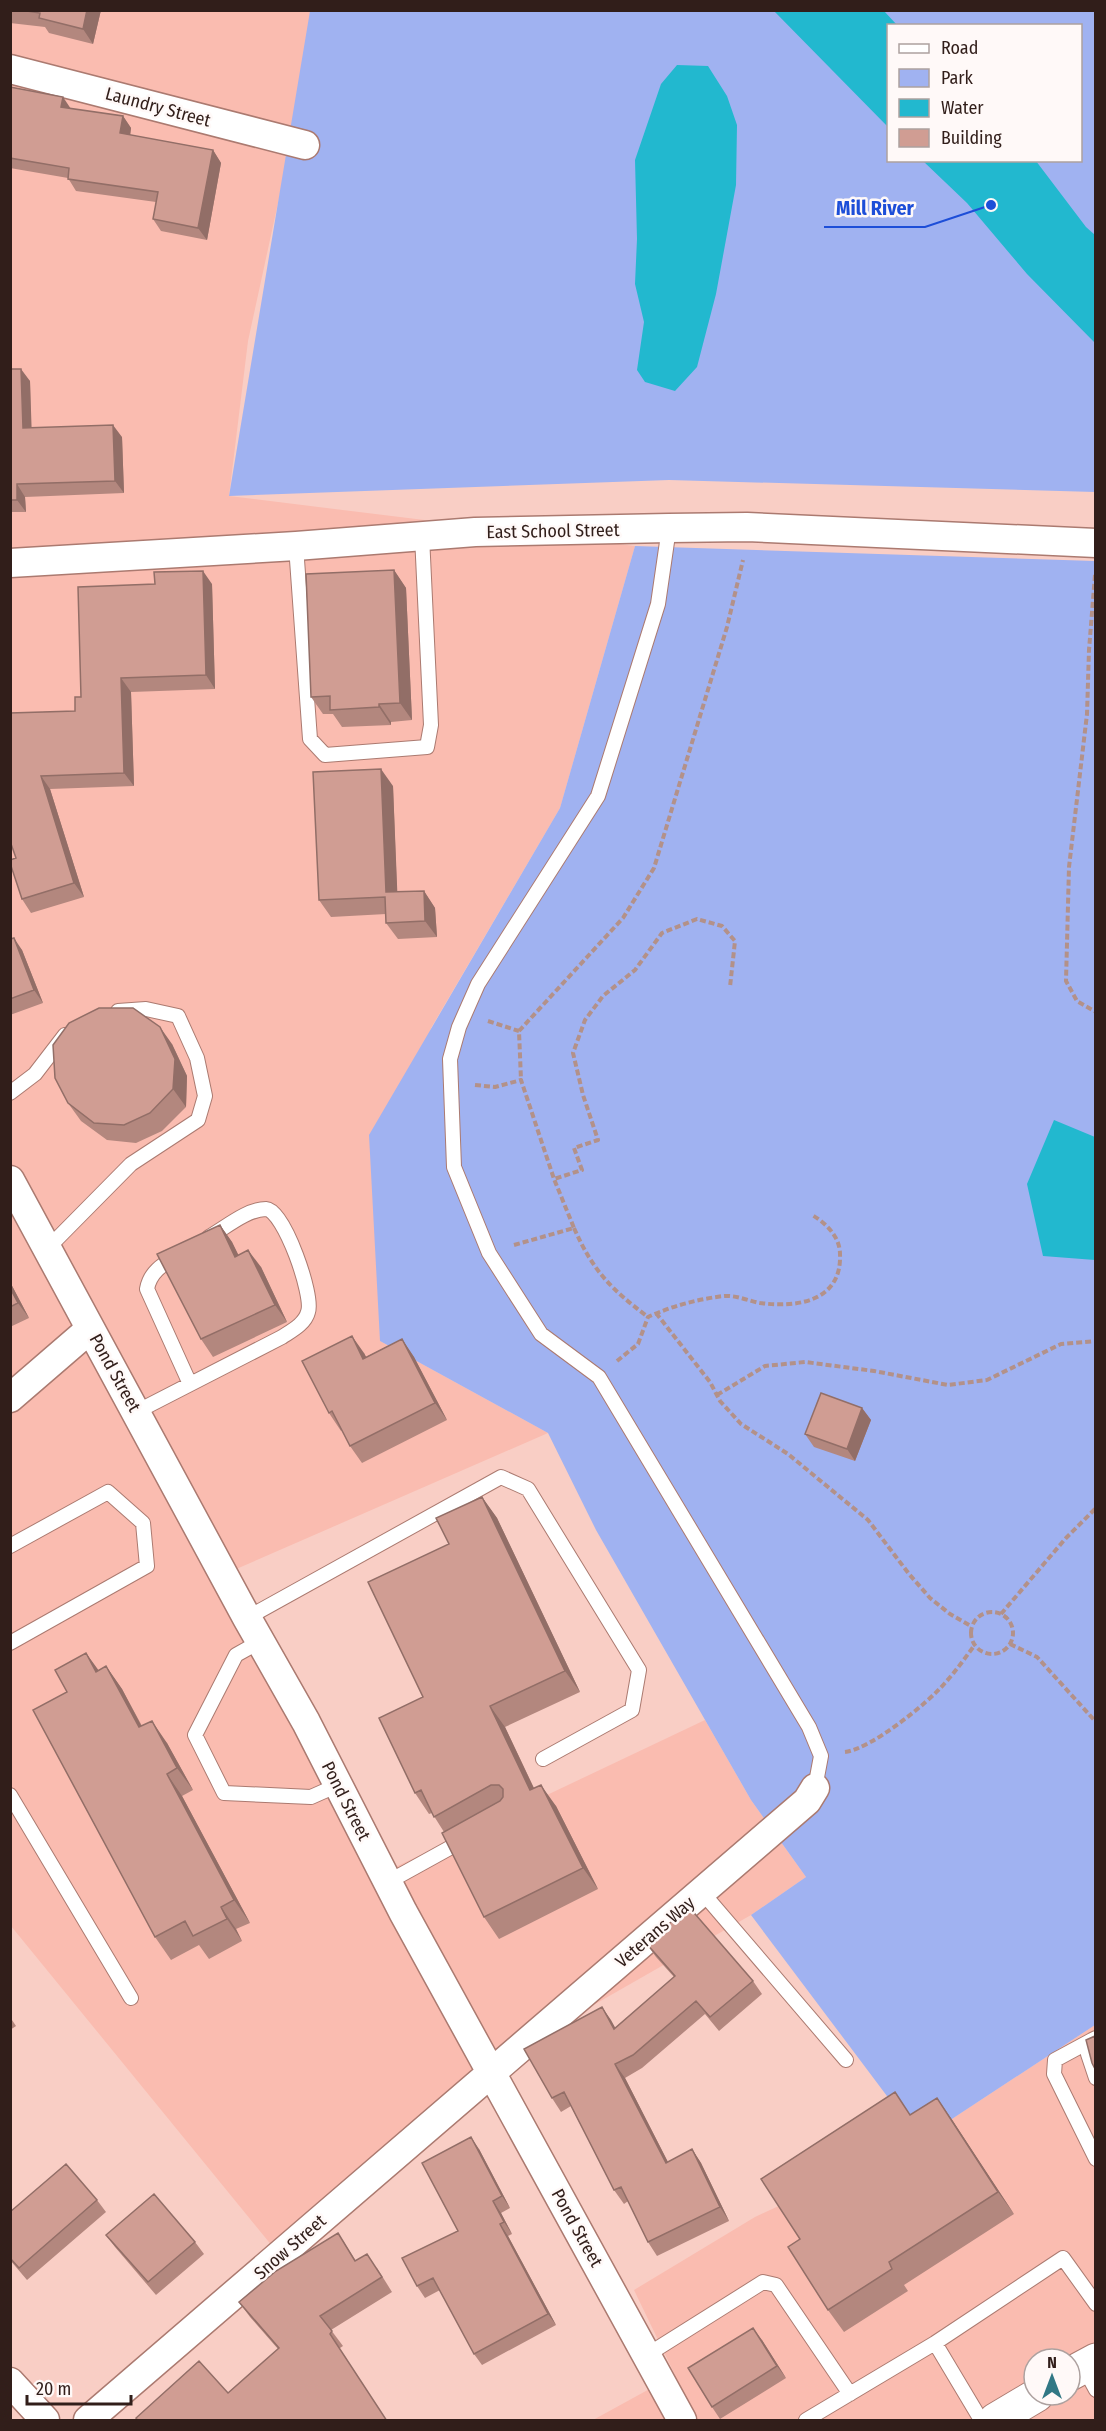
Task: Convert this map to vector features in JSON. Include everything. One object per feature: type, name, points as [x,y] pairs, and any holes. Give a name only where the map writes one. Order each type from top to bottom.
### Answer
[{"type":"main road","points":[[995,2421],[1022,2404]]},
{"type":"street","name":"Laundry Street","points":[[10,69],[305,145]]},
{"type":"street","name":"East School Street","points":[[10,564],[475,532],[669,528],[747,527],[1095,543]]},
{"type":"street","name":"Pond Street","points":[[10,1180],[338,1785],[491,2074],[682,2421]]},
{"type":"street","points":[[10,1398],[90,1329]]},
{"type":"street","name":"Veterans Way","points":[[491,2074],[807,1801],[816,1788]]},
{"type":"street","name":"Snow Street","points":[[88,2421],[491,2074]]},
{"type":"street","points":[[10,2382],[45,2421]]},
{"type":"lane","points":[[669,528],[658,604],[598,796],[477,984],[466,1011],[450,1059],[454,1167],[489,1253],[541,1334],[595,1375],[809,1727],[821,1755],[816,1788]]},
{"type":"lane","points":[[296,546],[310,739],[325,755],[427,747],[431,725],[422,536]]},
{"type":"lane","points":[[47,1249],[131,1164],[198,1120],[205,1096],[197,1058],[177,1016],[146,1009],[112,1011],[101,1016]]},
{"type":"lane","points":[[10,1093],[34,1074],[61,1037],[80,1025]]},
{"type":"lane","points":[[136,1412],[282,1337],[300,1325],[309,1312],[302,1268],[278,1218],[271,1210],[265,1209],[248,1214],[164,1264],[149,1277],[147,1289],[190,1384]]},
{"type":"lane","points":[[338,1785],[311,1797],[224,1793],[195,1736],[236,1655],[254,1629],[501,1477],[528,1490],[639,1670],[632,1710],[543,1759]]},
{"type":"lane","points":[[10,1546],[108,1492],[143,1523],[147,1566],[10,1643]]},
{"type":"lane","points":[[10,1795],[131,1998]]},
{"type":"lane","points":[[388,1882],[480,1831]]},
{"type":"lane","points":[[702,1892],[846,2060]]},
{"type":"lane","points":[[1094,2039],[1088,2054],[1095,2078]]},
{"type":"lane","points":[[1094,2039],[1055,2061],[1054,2074],[1095,2159]]},
{"type":"lane","points":[[806,2421],[935,2343],[1063,2258],[1095,2304]]},
{"type":"lane","points":[[647,2355],[763,2282],[776,2285],[850,2394]]},
{"type":"lane","points":[[935,2343],[981,2421]]},
{"type":"path","points":[[648,1317],[603,1278],[586,1255],[554,1179],[521,1080],[519,1031],[623,918],[654,868],[727,627],[744,552],[747,527]]},
{"type":"path","points":[[1095,573],[1087,714],[1069,867],[1066,981],[1077,1001],[1095,1012]]},
{"type":"path","points":[[554,1179],[582,1170],[574,1148],[598,1140],[583,1095],[573,1053],[585,1020],[603,996],[634,970],[662,933],[697,919],[722,926],[735,941],[730,987]]},
{"type":"path","points":[[466,1011],[498,1025],[519,1031]]},
{"type":"path","points":[[451,1083],[495,1087],[521,1080]]},
{"type":"path","points":[[595,1375],[626,1356],[638,1344],[648,1317],[656,1313],[696,1301],[727,1295],[759,1303],[792,1305],[808,1302],[831,1288],[841,1270],[840,1249],[834,1234],[824,1221],[812,1215]]},
{"type":"path","points":[[489,1253],[574,1228]]},
{"type":"path","points":[[656,1313],[741,1424],[788,1454],[868,1520],[930,1598],[971,1626]]},
{"type":"path","points":[[717,1395],[765,1366],[805,1362],[873,1371],[948,1385],[987,1380],[1061,1344],[1095,1341]]},
{"type":"path","points":[[1001,1614],[1095,1508]]},
{"type":"path","points":[[994,1611],[1001,1614],[1011,1624],[1013,1638],[1010,1644],[999,1653],[992,1654],[974,1646],[971,1639],[971,1626],[980,1614],[994,1611]]},
{"type":"path","points":[[1010,1644],[1036,1656],[1095,1722]]},
{"type":"path","points":[[821,1755],[854,1751],[888,1731],[945,1684],[974,1646]]},
{"type":"shaded area","points":[[10,11],[339,11],[283,180],[248,341],[229,496],[635,546],[560,808],[431,1028],[380,1341],[548,1433],[234,1570],[391,1869],[705,1720],[751,1800],[806,1877],[751,1915],[513,2051],[277,2252],[11,1926]]},
{"type":"shaded area","points":[[1095,2025],[1095,2420],[593,2420],[675,2375],[634,2290],[755,2217],[920,2140]]},
{"type":"green space","points":[[310,11],[1095,11],[1095,492],[669,480],[229,496]]},
{"type":"green space","points":[[635,546],[1095,561],[1095,2025],[920,2140],[751,1915],[806,1877],[751,1800],[596,1530],[548,1433],[380,1341],[369,1135],[560,808]]},
{"type":"water","points":[[774,11],[884,11],[896,24],[887,24],[887,126]]},
{"type":"water","points":[[677,65],[708,66],[727,96],[737,125],[736,185],[716,294],[697,367],[675,391],[645,382],[637,370],[644,322],[635,284],[637,239],[635,160],[661,84]]},
{"type":"water","points":[[924,162],[1037,162],[1086,227],[1095,235],[1095,343],[1027,274],[967,203]]},
{"type":"water","points":[[1054,1120],[1095,1137],[1095,1260],[1043,1256],[1027,1184]]},
{"type":"building","points":[[20,10],[87,10],[83,29],[39,18],[40,13]]},
{"type":"building","points":[[10,87],[63,97],[61,107],[123,116],[120,133],[213,150],[198,228],[153,219],[158,192],[68,179],[69,168],[10,158]]},
{"type":"building","points":[[10,369],[21,369],[23,428],[113,425],[115,481],[17,484],[17,500],[10,500]]},
{"type":"building","points":[[394,570],[400,703],[379,704],[379,707],[330,710],[330,696],[311,697],[306,574]]},
{"type":"building","points":[[203,571],[206,675],[121,678],[124,773],[41,776],[74,883],[22,899],[10,863],[10,860],[16,858],[10,841],[10,713],[75,711],[75,697],[81,697],[78,587],[155,584],[154,572]]},
{"type":"building","points":[[381,769],[386,892],[424,891],[425,921],[386,923],[385,897],[319,900],[313,772]]},
{"type":"building","points":[[14,938],[34,990],[10,999],[10,939]]},
{"type":"building","points":[[99,1008],[133,1008],[160,1027],[175,1059],[173,1089],[150,1113],[124,1125],[94,1123],[68,1103],[55,1078],[53,1045],[69,1023]]},
{"type":"building","points":[[220,1225],[235,1257],[248,1250],[275,1305],[201,1339],[157,1254]]},
{"type":"building","points":[[10,1288],[18,1303],[10,1307]]},
{"type":"building","points":[[352,1336],[363,1359],[402,1339],[435,1403],[350,1446],[332,1411],[329,1413],[302,1361]]},
{"type":"building","points":[[821,1393],[862,1408],[847,1449],[805,1434]]},
{"type":"building","points":[[482,1497],[565,1671],[490,1706],[530,1790],[541,1785],[583,1868],[484,1917],[442,1833],[500,1801],[503,1797],[503,1789],[499,1785],[491,1785],[434,1817],[421,1790],[415,1793],[379,1718],[423,1697],[368,1582],[449,1544],[436,1518]]},
{"type":"building","points":[[86,1653],[96,1672],[106,1666],[139,1727],[152,1721],[177,1768],[167,1774],[234,1900],[221,1907],[227,1919],[193,1936],[185,1921],[155,1937],[33,1710],[67,1692],[55,1670]]},
{"type":"building","points":[[689,1907],[753,1981],[710,2017],[696,2001],[633,2055],[615,2064],[666,2163],[692,2149],[720,2207],[648,2242],[621,2187],[614,2190],[564,2092],[552,2098],[524,2049],[602,2007],[614,2029],[675,1976],[646,1943]]},
{"type":"building","points":[[1095,2036],[1095,2069],[1086,2040]]},
{"type":"building","points":[[895,2092],[910,2115],[937,2098],[998,2192],[889,2262],[892,2269],[828,2310],[788,2247],[800,2239],[761,2179]]},
{"type":"building","points":[[471,2137],[502,2196],[493,2201],[504,2222],[500,2224],[548,2314],[474,2354],[433,2278],[417,2286],[402,2258],[458,2231],[422,2163]]},
{"type":"building","points":[[66,2164],[97,2200],[19,2268],[10,2258],[10,2212]]},
{"type":"building","points":[[154,2194],[195,2242],[148,2282],[106,2235]]},
{"type":"building","points":[[338,2233],[355,2261],[367,2254],[382,2277],[320,2316],[332,2331],[330,2334],[387,2421],[138,2421],[136,2418],[199,2361],[228,2393],[279,2348],[239,2302],[276,2271]]},
{"type":"building","points":[[753,2328],[777,2366],[712,2407],[688,2368]]},
{"type":"place","name":"Mill River","points":[[991,205]]}]
